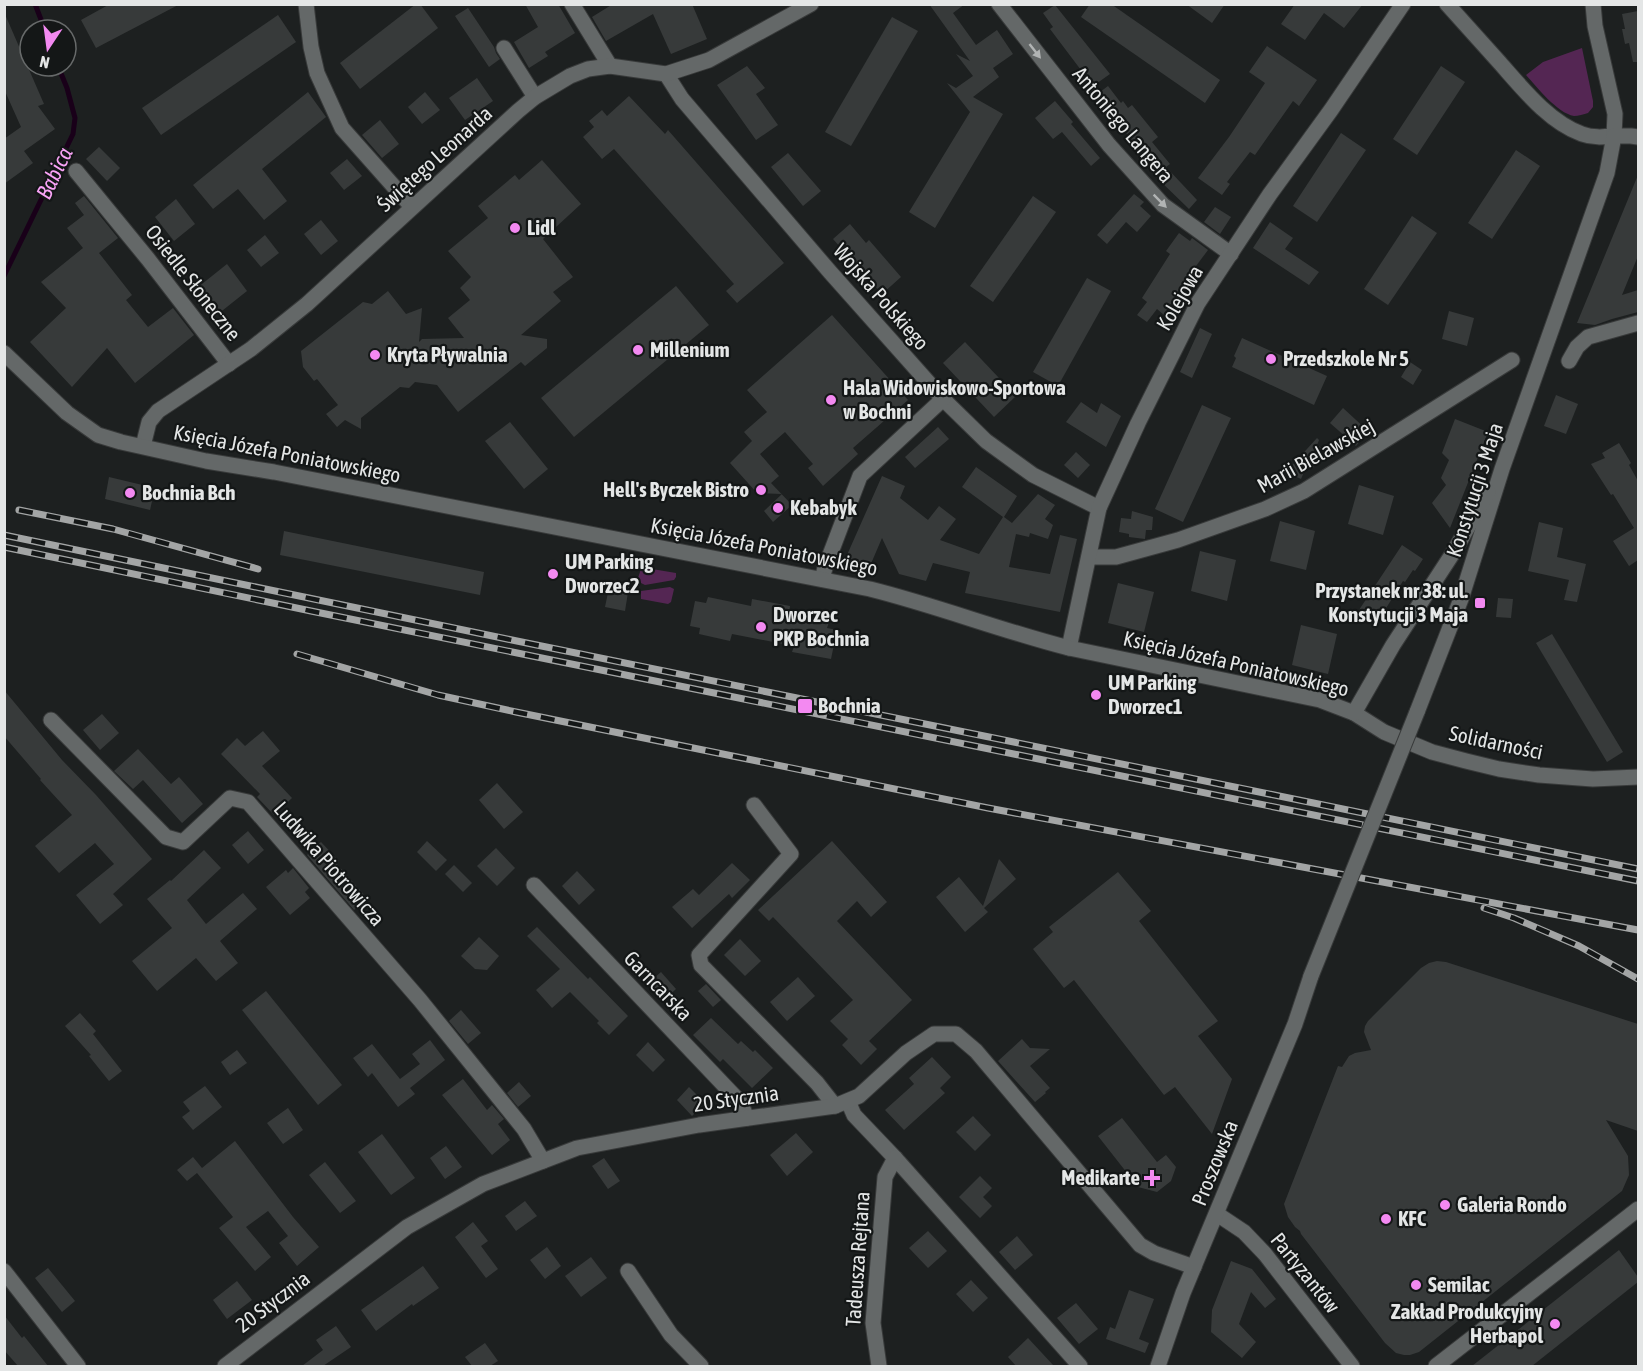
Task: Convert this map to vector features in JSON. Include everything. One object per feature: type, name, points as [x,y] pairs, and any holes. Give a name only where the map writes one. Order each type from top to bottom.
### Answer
[{"type":"street","points":[[306,4],[311,47],[317,73],[342,128],[412,207]]},
{"type":"street","points":[[572,4],[610,66]]},
{"type":"street","name":"Świętego Leonarda","points":[[142,447],[149,422],[158,411],[251,349],[307,304],[535,97],[570,76],[588,69],[610,66],[666,74],[710,60],[811,4]]},
{"type":"street","name":"Antoniego Langera","points":[[999,4],[1109,145],[1163,205],[1231,254]]},
{"type":"street","name":"Kolejowa","points":[[1069,648],[1099,508],[1138,423],[1198,303],[1270,194],[1403,4]]},
{"type":"street","points":[[1447,4],[1551,116],[1582,135],[1638,137]]},
{"type":"street","name":"Konstytucji 3 Maja","points":[[1311,976],[1451,627],[1502,469],[1607,173],[1614,136],[1615,114],[1595,26],[1593,4]]},
{"type":"street","points":[[504,48],[535,97]]},
{"type":"street","name":"Wojska Polskiego","points":[[666,74],[697,117],[943,399],[986,441],[1033,475],[1099,508]]},
{"type":"street","name":"Osiedle Słoneczne","points":[[76,171],[124,228],[229,364]]},
{"type":"street","points":[[1569,361],[1577,347],[1588,337],[1638,323]]},
{"type":"street","name":"Księcia Józefa Poniatowskiego","points":[[4,353],[77,421],[99,435],[121,442],[206,461],[274,472],[822,579],[917,600],[1069,648],[1320,700],[1354,713],[1393,645],[1453,553],[1502,469]]},
{"type":"street","name":"Marii Bielawskiej","points":[[1089,557],[1116,557],[1178,540],[1265,509],[1304,491],[1512,360]]},
{"type":"street","points":[[822,579],[860,476],[943,399]]},
{"type":"street","points":[[1453,553],[1463,550],[1475,554]]},
{"type":"street","name":"Solidarności","points":[[1354,713],[1384,732],[1432,752],[1500,769],[1593,779],[1638,777]]},
{"type":"street","name":"Ludwika Piotrowicza","points":[[51,720],[166,837],[183,842],[230,798],[248,802],[420,1000],[524,1129],[543,1161]]},
{"type":"street","points":[[754,805],[791,854],[699,955],[701,965],[817,1083],[854,1115],[895,1158],[1080,1366]]},
{"type":"street","name":"Garncarska","points":[[534,885],[740,1102],[747,1118]]},
{"type":"street","name":"Proszowska","points":[[1158,1366],[1194,1267],[1295,1024],[1311,976]]},
{"type":"street","name":"20 Stycznia","points":[[225,1366],[407,1227],[483,1184],[577,1148],[699,1125],[842,1104],[859,1096],[906,1053],[934,1034],[956,1034],[976,1051],[1140,1245],[1154,1253],[1194,1267]]},
{"type":"street","name":"Tadeusza Rejtana","points":[[879,1366],[873,1323],[885,1177],[895,1158]]},
{"type":"street","points":[[1437,1366],[1638,1209]]},
{"type":"street","name":"Partyzantów","points":[[1217,1214],[1244,1232],[1264,1254],[1352,1366]]},
{"type":"street","points":[[4,1271],[78,1366]]},
{"type":"street","points":[[628,1271],[671,1335],[701,1366]]},
{"type":"shaded area","points":[[1582,48],[1593,107],[1588,113],[1574,116],[1554,105],[1526,75],[1543,62]]},
{"type":"shaded area","points":[[641,569],[676,573],[676,577],[674,580],[645,585],[638,578]]},
{"type":"shaded area","points":[[670,587],[674,589],[671,602],[668,604],[641,599],[641,591]]},
{"type":"building","points":[[110,4],[180,4],[96,48],[81,20]]},
{"type":"building","points":[[416,4],[420,4],[438,28],[360,89],[340,63]]},
{"type":"building","points":[[525,4],[558,4],[575,33],[545,52],[548,56],[529,68],[514,42],[538,27]]},
{"type":"building","points":[[613,4],[692,4],[707,39],[671,54],[653,14],[606,41],[592,17]]},
{"type":"building","points":[[929,4],[965,4],[953,13],[976,45],[997,30],[1013,54],[993,68],[999,77],[973,97],[1003,114],[935,228],[909,212],[970,112],[947,83],[956,88],[973,76],[956,54],[970,61]]},
{"type":"building","points":[[1090,4],[1111,4],[1220,80],[1205,103],[1081,17]]},
{"type":"building","points":[[1186,4],[1225,4],[1212,23]]},
{"type":"building","points":[[1295,4],[1363,4],[1344,28],[1324,13],[1305,40],[1281,24]]},
{"type":"building","points":[[1055,5],[1110,74],[1093,86],[1050,29],[1053,27],[1043,13]]},
{"type":"building","points":[[468,8],[500,59],[489,67],[455,16]]},
{"type":"building","points":[[1638,11],[1638,62],[1633,62],[1629,43],[1625,44],[1622,14]]},
{"type":"building","points":[[4,12],[18,44],[18,78],[33,78],[44,104],[38,106],[55,129],[24,151],[33,163],[4,184],[4,139],[21,127],[4,89]]},
{"type":"building","points":[[278,15],[296,42],[161,135],[142,108]]},
{"type":"building","points":[[892,17],[918,31],[851,146],[825,132]]},
{"type":"building","points":[[1267,46],[1317,80],[1299,106],[1293,101],[1255,155],[1250,152],[1227,182],[1230,184],[1222,195],[1198,178],[1265,83],[1249,72]]},
{"type":"building","points":[[747,66],[765,88],[756,94],[778,125],[756,140],[717,85]]},
{"type":"building","points":[[1441,66],[1465,82],[1417,155],[1393,139]]},
{"type":"building","points":[[477,78],[493,101],[465,120],[449,98]]},
{"type":"building","points":[[1108,86],[1121,103],[1123,101],[1128,108],[1132,105],[1158,137],[1152,142],[1170,164],[1166,167],[1197,200],[1189,209],[1155,176],[1135,151],[1138,148],[1096,95]]},
{"type":"building","points":[[308,92],[326,117],[262,169],[287,201],[264,220],[238,189],[213,209],[193,185]]},
{"type":"building","points":[[425,92],[440,110],[422,124],[408,107]]},
{"type":"building","points":[[629,96],[665,134],[668,130],[784,263],[737,303],[726,291],[734,284],[614,149],[602,159],[583,137],[594,127],[589,121],[602,110],[607,116]]},
{"type":"building","points":[[1055,101],[1100,158],[1091,166],[1062,132],[1053,139],[1035,118]]},
{"type":"building","points":[[380,120],[399,144],[382,158],[362,135]]},
{"type":"building","points":[[1341,133],[1366,150],[1317,222],[1293,206]]},
{"type":"building","points":[[99,147],[120,168],[107,181],[86,159]]},
{"type":"building","points":[[1516,150],[1540,166],[1492,239],[1468,223]]},
{"type":"building","points":[[788,153],[821,191],[803,206],[771,167]]},
{"type":"building","points":[[347,159],[362,176],[344,190],[330,173]]},
{"type":"building","points":[[542,160],[581,204],[543,239],[573,277],[553,292],[561,301],[521,335],[547,339],[547,348],[525,366],[521,362],[458,412],[437,385],[415,382],[409,388],[400,387],[361,418],[361,429],[345,420],[337,427],[326,414],[338,405],[317,379],[314,381],[303,367],[301,351],[363,302],[372,304],[388,291],[406,314],[422,308],[419,342],[422,339],[464,338],[448,318],[470,300],[460,288],[471,277],[448,251],[488,218],[478,206],[515,175],[519,180]]},
{"type":"building","points":[[1638,175],[1638,256],[1622,295],[1638,290],[1638,312],[1595,325],[1577,323]]},
{"type":"building","points":[[1134,194],[1144,202],[1140,206],[1151,216],[1137,232],[1126,222],[1107,244],[1097,235]]},
{"type":"building","points":[[84,196],[118,238],[99,253],[132,295],[126,300],[148,327],[173,308],[194,335],[135,383],[107,348],[72,387],[30,342],[66,308],[41,282],[83,248],[67,228],[84,215],[75,203]]},
{"type":"building","points":[[1033,196],[1056,212],[993,302],[970,286]]},
{"type":"building","points":[[176,199],[195,224],[174,241],[155,217]]},
{"type":"building","points":[[1215,207],[1231,217],[1220,234],[1204,222]]},
{"type":"building","points":[[1412,216],[1437,233],[1388,305],[1364,289]]},
{"type":"building","points":[[321,220],[338,241],[321,255],[304,234]]},
{"type":"building","points":[[1270,222],[1293,238],[1285,249],[1319,272],[1309,285],[1253,248]]},
{"type":"building","points":[[850,224],[866,243],[869,240],[901,277],[882,294],[833,239]]},
{"type":"building","points":[[1179,233],[1190,241],[1192,238],[1208,250],[1184,282],[1164,315],[1157,309],[1147,322],[1137,315],[1147,302],[1142,298],[1170,254],[1166,251]]},
{"type":"building","points":[[265,235],[279,253],[261,267],[247,250]]},
{"type":"building","points":[[227,264],[247,291],[213,318],[192,292]]},
{"type":"building","points":[[1087,278],[1111,291],[1058,386],[1033,372]]},
{"type":"building","name":"Millenium","points":[[676,286],[709,325],[574,437],[541,398]]},
{"type":"building","points":[[1449,311],[1474,318],[1467,346],[1442,339]]},
{"type":"building","name":"Hala Widowiskowo-Sportowa w Bochni","points":[[832,315],[908,400],[853,448],[858,454],[823,486],[808,468],[813,464],[785,432],[760,454],[779,476],[771,483],[781,494],[757,493],[730,463],[752,441],[744,432],[767,412],[747,390]]},
{"type":"building","points":[[1200,328],[1212,334],[1192,378],[1180,372]]},
{"type":"building","points":[[1242,338],[1327,376],[1314,405],[1232,367]]},
{"type":"building","points":[[965,342],[1016,396],[994,417],[943,363]]},
{"type":"building","points":[[1410,362],[1422,370],[1413,385],[1401,377]]},
{"type":"building","points":[[1556,395],[1578,404],[1566,434],[1544,426]]},
{"type":"building","points":[[1081,402],[1097,413],[1101,403],[1121,416],[1106,447],[1066,422]]},
{"type":"building","points":[[1202,405],[1231,418],[1183,522],[1155,509]]},
{"type":"building","points":[[1343,408],[1368,431],[1356,446],[1330,423]]},
{"type":"building","points":[[1455,419],[1488,432],[1450,528],[1432,503],[1446,485],[1441,478],[1449,460],[1442,453]]},
{"type":"building","points":[[510,422],[548,469],[524,489],[485,441]]},
{"type":"building","points":[[938,427],[949,439],[915,468],[905,457]]},
{"type":"building","points":[[1317,438],[1319,440],[1317,445],[1322,448],[1313,468],[1307,465],[1301,479],[1286,472]]},
{"type":"building","points":[[1619,443],[1638,481],[1638,560],[1629,566],[1613,541],[1634,528],[1591,464],[1605,458],[1602,453]]},
{"type":"building","points":[[1076,452],[1090,465],[1078,478],[1064,465]]},
{"type":"building","points":[[976,467],[1017,496],[1004,517],[1012,523],[1038,494],[1055,505],[1045,519],[1053,525],[1048,539],[1030,533],[1029,537],[1016,534],[1009,567],[1050,574],[1060,535],[1077,539],[1060,612],[965,593],[970,572],[933,563],[926,581],[899,574],[882,538],[870,566],[853,563],[847,555],[882,476],[905,486],[900,498],[928,520],[939,506],[956,519],[940,540],[979,554],[1003,517],[962,487]]},
{"type":"building","name":"Bochnia Bch","points":[[109,477],[155,488],[150,510],[105,499]]},
{"type":"building","points":[[1359,485],[1394,496],[1383,535],[1348,524]]},
{"type":"building","name":"Kebabyk","points":[[782,494],[792,505],[773,522],[764,511]]},
{"type":"building","points":[[1132,511],[1153,517],[1152,530],[1146,530],[1145,539],[1129,537],[1129,534],[1119,532],[1121,518],[1131,519]]},
{"type":"building","points":[[1280,521],[1315,531],[1306,570],[1270,561]]},
{"type":"building","points":[[1539,522],[1563,528],[1557,557],[1586,564],[1577,602],[1564,600],[1569,580],[1528,571]]},
{"type":"building","points":[[284,531],[484,572],[480,595],[280,555]]},
{"type":"building","points":[[1402,545],[1423,559],[1405,582],[1403,581],[1378,621],[1359,610]]},
{"type":"building","points":[[1200,551],[1236,560],[1227,601],[1191,591]]},
{"type":"building","points":[[610,583],[629,586],[625,611],[605,607]]},
{"type":"building","points":[[1118,583],[1154,592],[1144,632],[1108,623]]},
{"type":"building","name":"Dworzec PKP Bochnia","points":[[708,597],[751,606],[752,599],[790,606],[789,614],[829,622],[827,628],[837,630],[831,659],[792,652],[794,646],[732,634],[730,641],[699,634],[700,628],[690,626],[695,601],[706,603]]},
{"type":"building","points":[[1498,598],[1513,599],[1511,618],[1496,617]]},
{"type":"building","points":[[1301,625],[1337,634],[1328,674],[1292,665]]},
{"type":"building","points":[[1552,634],[1623,752],[1607,762],[1536,643]]},
{"type":"building","points":[[4,690],[62,760],[152,859],[113,894],[123,905],[100,924],[76,895],[114,864],[95,843],[59,873],[35,846],[72,815],[4,736]]},
{"type":"building","points":[[102,714],[119,733],[100,750],[83,730]]},
{"type":"building","points":[[263,731],[280,751],[262,766],[292,798],[274,815],[257,797],[260,794],[221,754],[237,738],[245,746]]},
{"type":"building","points":[[138,749],[171,784],[179,777],[203,804],[182,823],[143,780],[133,789],[114,771]]},
{"type":"building","points":[[497,783],[523,812],[504,829],[479,800]]},
{"type":"building","points":[[248,831],[264,850],[248,864],[232,845]]},
{"type":"building","points":[[427,841],[447,860],[436,871],[417,852]]},
{"type":"building","points":[[832,841],[887,902],[871,917],[857,901],[837,921],[912,1000],[869,1041],[877,1049],[861,1065],[842,1045],[848,1039],[830,1021],[853,1000],[773,917],[769,921],[758,910]]},
{"type":"building","points":[[321,842],[339,861],[336,863],[367,898],[354,910],[307,855]]},
{"type":"building","points":[[496,848],[515,868],[497,886],[477,866]]},
{"type":"building","points":[[204,850],[221,868],[187,900],[206,924],[243,893],[257,909],[220,941],[238,963],[216,981],[196,958],[157,991],[132,961],[172,928],[147,899],[171,881]]},
{"type":"building","points":[[999,859],[1016,879],[984,908],[988,912],[965,932],[936,897],[959,877],[983,906]]},
{"type":"building","points":[[732,863],[750,880],[732,898],[729,894],[692,928],[672,907],[693,889],[699,895]]},
{"type":"building","points":[[454,865],[472,883],[463,892],[445,874]]},
{"type":"building","points":[[293,868],[309,888],[305,892],[310,898],[290,915],[266,887],[286,870],[288,873]]},
{"type":"building","points":[[577,871],[595,890],[579,905],[562,886]]},
{"type":"building","points":[[1118,872],[1151,911],[1139,921],[1218,1021],[1198,1036],[1232,1079],[1212,1134],[1175,1087],[1164,1095],[1074,980],[1064,988],[1033,949],[1053,932],[1049,927]]},
{"type":"building","points":[[537,927],[628,1016],[609,1035],[597,1023],[599,1021],[570,992],[552,1008],[536,990],[560,969],[527,936]]},
{"type":"building","points":[[479,937],[499,956],[487,970],[475,969],[461,956]]},
{"type":"building","points":[[740,939],[761,961],[745,976],[724,955]]},
{"type":"building","name":"Galeria Rondo","points":[[1437,961],[1638,1024],[1638,1131],[1606,1120],[1628,1156],[1629,1175],[1622,1191],[1419,1352],[1404,1355],[1396,1353],[1385,1343],[1295,1227],[1288,1217],[1284,1204],[1338,1066],[1342,1067],[1349,1056],[1355,1053],[1371,1050],[1364,1032],[1368,1021],[1421,968]]},
{"type":"building","points":[[661,972],[676,989],[663,1001],[647,984]]},
{"type":"building","points":[[798,977],[815,996],[787,1021],[770,1002]]},
{"type":"building","points":[[706,984],[721,1000],[713,1007],[698,991]]},
{"type":"building","points":[[266,991],[342,1085],[318,1105],[242,1010]]},
{"type":"building","points":[[461,1010],[481,1033],[468,1044],[449,1021]]},
{"type":"building","points":[[80,1013],[96,1031],[93,1034],[122,1071],[109,1081],[89,1056],[91,1055],[65,1026]]},
{"type":"building","points":[[711,1018],[738,1044],[741,1041],[753,1052],[755,1050],[773,1068],[752,1088],[723,1059],[720,1062],[693,1035]]},
{"type":"building","points":[[1022,1039],[1030,1048],[1050,1049],[1030,1066],[1050,1088],[1035,1102],[998,1061]]},
{"type":"building","points":[[430,1040],[445,1060],[410,1088],[415,1094],[398,1107],[372,1073],[368,1077],[353,1058],[372,1044],[400,1079],[420,1064],[412,1054]]},
{"type":"building","points":[[648,1042],[665,1060],[653,1072],[636,1055]]},
{"type":"building","points":[[237,1050],[247,1063],[230,1075],[221,1062]]},
{"type":"building","points":[[932,1057],[951,1077],[940,1088],[945,1093],[904,1130],[885,1110],[914,1084],[909,1078]]},
{"type":"building","points":[[463,1079],[487,1110],[492,1105],[504,1119],[498,1124],[510,1140],[492,1155],[442,1095]]},
{"type":"building","points":[[519,1082],[531,1096],[518,1107],[507,1093]]},
{"type":"building","points":[[205,1086],[222,1107],[193,1130],[182,1117],[190,1111],[183,1102]]},
{"type":"building","points":[[689,1087],[705,1103],[692,1116],[677,1100]]},
{"type":"building","points":[[288,1108],[303,1130],[283,1144],[267,1123]]},
{"type":"building","points":[[973,1116],[991,1135],[975,1151],[956,1132]]},
{"type":"building","points":[[1122,1118],[1157,1162],[1166,1155],[1176,1167],[1171,1181],[1157,1192],[1138,1187],[1098,1136]]},
{"type":"building","points":[[796,1133],[813,1152],[787,1176],[770,1155]]},
{"type":"building","points":[[382,1134],[415,1178],[391,1195],[358,1152]]},
{"type":"building","points":[[235,1141],[319,1247],[297,1266],[279,1243],[288,1236],[268,1211],[246,1227],[271,1257],[255,1271],[219,1228],[233,1217],[197,1173],[187,1181],[177,1170],[193,1157],[202,1168]]},
{"type":"building","points":[[446,1146],[462,1167],[445,1179],[430,1158]]},
{"type":"building","points":[[604,1158],[620,1181],[608,1189],[592,1166]]},
{"type":"building","points":[[325,1162],[356,1201],[340,1213],[309,1175]]},
{"type":"building","points":[[980,1176],[992,1188],[983,1197],[992,1206],[980,1218],[959,1197]]},
{"type":"building","points":[[525,1201],[537,1216],[516,1231],[505,1216]]},
{"type":"building","points":[[473,1222],[488,1241],[481,1246],[498,1269],[486,1278],[455,1237]]},
{"type":"building","points":[[928,1231],[947,1251],[928,1268],[909,1248]]},
{"type":"building","points":[[1017,1236],[1033,1255],[1015,1270],[999,1252]]},
{"type":"building","points":[[547,1247],[561,1266],[545,1279],[530,1260]]},
{"type":"building","name":"Zakład Produkcyjny Herbapol","points":[[1619,1250],[1638,1277],[1638,1282],[1532,1366],[1472,1366]]},
{"type":"building","points":[[591,1257],[607,1278],[581,1297],[565,1276]]},
{"type":"building","points":[[1231,1261],[1252,1269],[1276,1299],[1265,1308],[1251,1292],[1239,1324],[1256,1342],[1242,1358],[1211,1332],[1212,1310]]},
{"type":"building","points":[[423,1266],[439,1288],[413,1306],[412,1304],[376,1331],[361,1310]]},
{"type":"building","points":[[48,1268],[75,1301],[62,1312],[35,1278]]},
{"type":"building","points":[[971,1280],[988,1298],[973,1312],[956,1294]]},
{"type":"building","points":[[237,1281],[252,1300],[227,1319],[213,1300]]},
{"type":"building","points":[[1129,1290],[1154,1299],[1139,1339],[1149,1343],[1145,1353],[1106,1339],[1110,1327],[1115,1329]]},
{"type":"building","points":[[1076,1303],[1098,1329],[1079,1344],[1057,1318]]},
{"type":"building","points":[[4,1315],[48,1366],[18,1366],[4,1350]]},
{"type":"building","points":[[336,1326],[351,1347],[323,1366],[302,1366],[323,1350],[316,1340]]},
{"type":"building","points":[[1028,1338],[1054,1366],[1016,1366],[1008,1357]]},
{"type":"building","points":[[485,1343],[498,1361],[490,1366],[472,1366],[465,1357]]},
{"type":"waterway","name":"Babica","points":[[35,4],[40,18]]},
{"type":"waterway","name":"Babica","points":[[4,276],[73,134],[75,118],[63,78]]},
{"type":"railway","points":[[19,510],[113,529],[258,569]]},
{"type":"railway","points":[[4,535],[1638,869]]},
{"type":"railway","points":[[4,547],[1638,881]]},
{"type":"railway","points":[[297,654],[438,695],[516,712],[988,808],[1638,930]]},
{"type":"railway","points":[[1484,908],[1514,918],[1579,946],[1638,979]]},
{"type":"place","name":"Lidl","points":[[515,228]]},
{"type":"place","name":"Millenium","points":[[638,350]]},
{"type":"place","name":"Kryta Pływalnia","points":[[375,355]]},
{"type":"place","name":"Przedszkole Nr 5","points":[[1271,359]]},
{"type":"place","name":"Hala Widowiskowo-Sportowa w Bochni","points":[[831,400]]},
{"type":"place","name":"Hell's Byczek Bistro","points":[[761,490]]},
{"type":"place","name":"Bochnia Bch","points":[[130,493]]},
{"type":"place","name":"Kebabyk","points":[[778,508]]},
{"type":"place","name":"UM Parking Dworzec2","points":[[553,574]]},
{"type":"place","name":"Przystanek nr 38: ul. Konstytucji 3 Maja","points":[[1480,603]]},
{"type":"place","name":"Dworzec PKP Bochnia","points":[[761,627]]},
{"type":"place","name":"UM Parking Dworzec1","points":[[1096,695]]},
{"type":"place","name":"Bochnia","points":[[805,706]]},
{"type":"place","name":"Medikarte","points":[[1152,1178]]},
{"type":"place","name":"Galeria Rondo","points":[[1445,1205]]},
{"type":"place","name":"KFC","points":[[1386,1219]]},
{"type":"place","name":"Semilac","points":[[1416,1285]]},
{"type":"place","name":"Zakład Produkcyjny Herbapol","points":[[1555,1324]]}]
